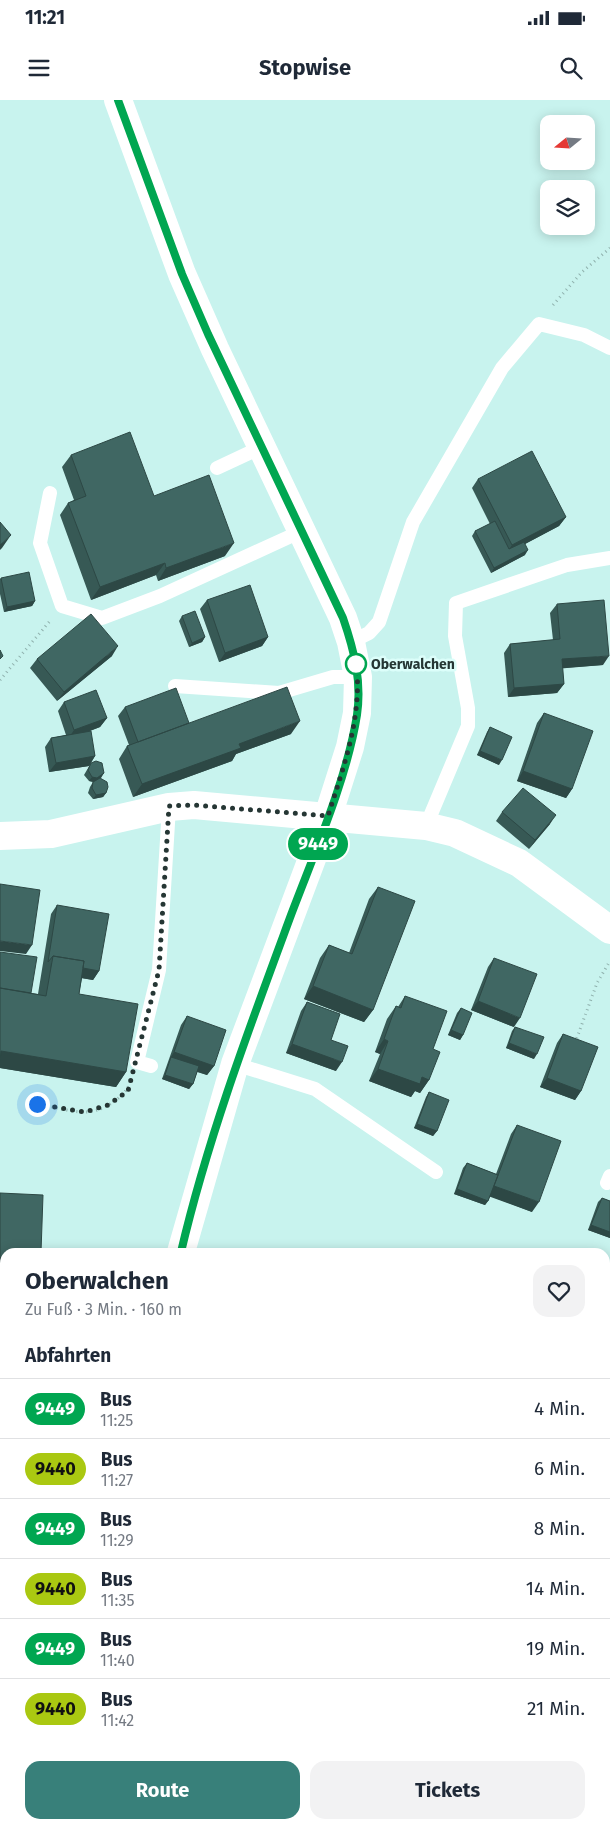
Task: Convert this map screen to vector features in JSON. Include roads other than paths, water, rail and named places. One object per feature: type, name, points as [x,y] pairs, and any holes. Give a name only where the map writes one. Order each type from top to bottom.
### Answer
[{"type":"main road","points":[[118,100],[182,274],[343,618],[351,642],[358,676],[357,713],[354,728],[328,816],[236,1064],[182,1248]]},
{"type":"main road","points":[[0,836],[51,834],[169,806],[194,805],[426,826],[455,832],[519,863],[610,930]]},
{"type":"lane","points":[[351,642],[369,633],[379,622],[413,522],[502,368],[540,324],[584,335],[610,348]]},
{"type":"lane","points":[[217,468],[262,447]]},
{"type":"lane","points":[[50,493],[40,543],[62,606],[102,618],[160,596],[302,531]]},
{"type":"lane","points":[[426,826],[468,726],[468,708],[455,636],[456,603],[567,565],[610,558]]},
{"type":"lane","points":[[175,686],[279,693],[333,677],[358,676]]},
{"type":"lane","points":[[151,1066],[137,1062],[145,1008],[159,970],[169,806]]},
{"type":"lane","points":[[236,1064],[315,1089],[436,1172]]},
{"type":"place","name":"Oberwalchen","points":[[356,664]]}]
